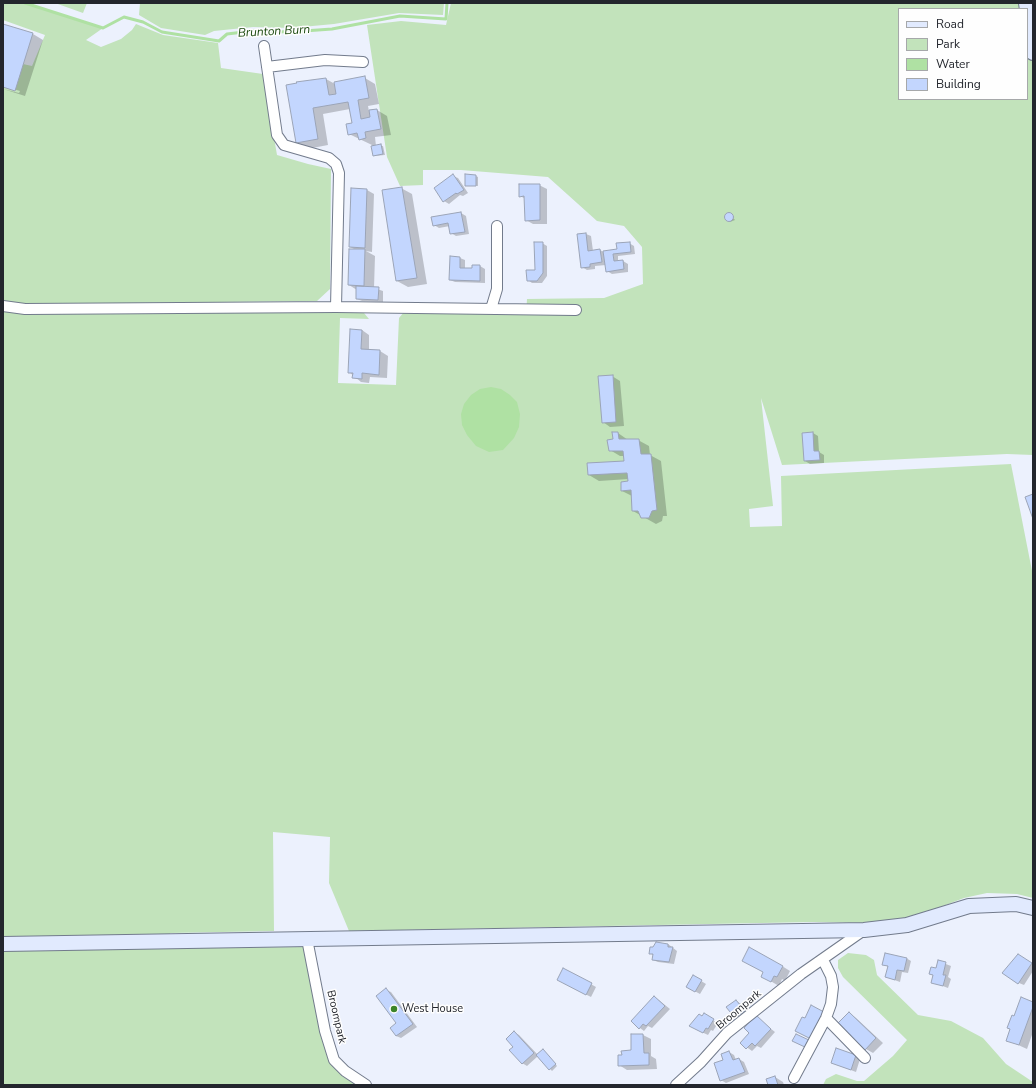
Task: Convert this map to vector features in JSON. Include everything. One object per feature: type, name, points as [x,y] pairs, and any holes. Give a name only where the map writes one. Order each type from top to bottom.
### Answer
[{"type":"main road","points":[[1028,17],[1033,53]]},
{"type":"main road","points":[[3,944],[864,930],[907,925],[969,906],[1016,904],[1033,908]]},
{"type":"street","points":[[264,46],[277,135],[284,145],[329,158],[336,164],[339,173],[336,308]]},
{"type":"street","points":[[267,67],[325,60],[363,62]]},
{"type":"street","points":[[491,309],[497,289],[497,226]]},
{"type":"street","points":[[3,306],[25,309],[336,308],[576,310]]},
{"type":"street","name":"Broompark","points":[[676,1085],[701,1062],[727,1033],[801,974],[864,930]]},
{"type":"street","name":"Broompark","points":[[307,940],[325,1031],[334,1060],[345,1071],[366,1085]]},
{"type":"street","points":[[794,1078],[826,1018],[831,1004],[833,987],[831,976],[823,960]]},
{"type":"street","points":[[826,1018],[865,1058]]},
{"type":"green space","points":[[3,3],[27,3],[103,28],[86,40],[101,47],[121,39],[132,30],[136,24],[163,35],[218,43],[221,68],[263,74],[277,155],[331,169],[330,289],[317,301],[24,304],[3,301],[3,88],[23,64],[32,66],[45,35],[3,20]]},
{"type":"green space","points":[[55,3],[87,3],[83,13]]},
{"type":"green space","points":[[140,3],[444,3],[443,15],[399,13],[334,24],[291,28],[253,27],[214,31],[205,35],[161,28],[139,15]]},
{"type":"green space","points":[[451,3],[1023,3],[1023,8],[898,8],[898,100],[1028,100],[1028,44],[1033,57],[1033,455],[1007,454],[782,465],[761,398],[773,506],[749,509],[750,527],[782,526],[781,476],[1011,464],[1033,576],[1033,898],[1017,894],[987,893],[964,898],[914,917],[876,923],[813,922],[349,931],[329,883],[330,837],[273,832],[274,931],[170,933],[171,948],[304,947],[320,1033],[329,1059],[357,1085],[3,1085],[3,310],[306,310],[364,313],[369,319],[340,318],[338,383],[396,385],[399,318],[404,312],[526,315],[527,299],[604,298],[643,284],[642,247],[624,226],[597,221],[548,177],[461,170],[423,170],[423,185],[400,186],[387,157],[367,25],[401,21],[446,25]]},
{"type":"green space","points":[[848,953],[866,955],[874,960],[877,975],[918,1015],[951,1021],[983,1038],[1006,1064],[1033,1082],[1033,1085],[823,1085],[826,1079],[836,1074],[857,1081],[864,1081],[893,1056],[907,1040],[843,977],[838,968],[838,960]]},
{"type":"water","points":[[491,387],[501,389],[510,395],[517,402],[520,414],[519,427],[514,438],[503,450],[489,452],[476,446],[467,435],[462,425],[461,414],[464,404],[471,395],[480,389]]},
{"type":"building","points":[[3,24],[33,33],[15,91],[3,87]]},
{"type":"building","points":[[365,76],[369,98],[358,100],[361,119],[370,117],[369,110],[377,109],[381,129],[365,132],[366,138],[359,140],[357,133],[348,135],[346,124],[352,123],[348,102],[313,108],[318,139],[296,143],[286,85],[297,83],[296,82],[326,78],[329,95],[336,94],[334,82]]},
{"type":"building","points":[[381,144],[383,154],[373,156],[371,146]]},
{"type":"building","points":[[453,174],[464,190],[457,194],[456,193],[443,202],[434,188]]},
{"type":"building","points":[[465,174],[476,175],[476,186],[465,186]]},
{"type":"building","points":[[519,184],[540,184],[540,220],[525,221],[524,196],[519,197]]},
{"type":"building","points":[[402,187],[417,278],[396,281],[382,190]]},
{"type":"building","points":[[351,188],[367,189],[365,248],[349,247]]},
{"type":"building","points":[[461,212],[465,232],[450,234],[448,223],[433,226],[431,217]]},
{"type":"building","points":[[727,213],[731,213],[733,217],[731,221],[727,221],[725,219],[725,215]]},
{"type":"building","points":[[586,233],[588,251],[600,249],[602,262],[590,264],[590,267],[581,268],[577,234]]},
{"type":"building","points":[[534,242],[543,242],[543,273],[537,281],[527,281],[526,270],[535,270]]},
{"type":"building","points":[[630,242],[631,252],[613,254],[614,261],[623,260],[624,269],[606,272],[603,251],[617,249],[616,243]]},
{"type":"building","points":[[349,249],[365,249],[364,286],[348,285]]},
{"type":"building","points":[[450,256],[460,257],[460,268],[472,268],[472,265],[480,265],[480,281],[449,280]]},
{"type":"building","points":[[356,286],[379,287],[378,300],[356,299]]},
{"type":"building","points":[[350,329],[362,330],[361,349],[380,350],[379,375],[362,373],[362,379],[352,378],[353,373],[348,373]]},
{"type":"building","points":[[613,375],[616,422],[602,423],[598,376]]},
{"type":"building","points":[[612,432],[618,432],[619,439],[639,439],[641,454],[651,454],[657,510],[652,511],[649,518],[641,518],[638,511],[632,511],[631,490],[621,491],[621,482],[628,481],[627,473],[588,475],[587,463],[624,461],[623,451],[609,451],[607,440],[613,439]]},
{"type":"building","points":[[813,432],[814,451],[819,451],[820,460],[804,461],[802,433]]},
{"type":"building","points":[[1033,494],[1033,519],[1025,497]]},
{"type":"building","points":[[656,942],[668,944],[668,947],[673,947],[669,962],[652,960],[653,954],[649,954],[650,947],[653,947]]},
{"type":"building","points":[[749,947],[783,966],[777,977],[774,976],[771,982],[761,977],[763,972],[742,961]]},
{"type":"building","points":[[885,953],[907,958],[904,971],[897,970],[895,980],[885,977],[888,966],[882,965]]},
{"type":"building","points":[[1018,954],[1032,963],[1018,984],[1002,973]]},
{"type":"building","points":[[938,960],[946,962],[943,975],[946,975],[943,986],[931,983],[933,975],[929,974],[931,967],[936,968]]},
{"type":"building","points":[[563,968],[592,983],[586,995],[557,980]]},
{"type":"building","points":[[693,975],[702,980],[695,992],[686,987]]},
{"type":"building","name":"West House","points":[[386,988],[413,1024],[396,1036],[390,1028],[396,1023],[376,996]]},
{"type":"building","points":[[654,996],[665,1006],[646,1026],[643,1024],[639,1029],[631,1021]]},
{"type":"building","points":[[1021,997],[1033,1002],[1033,1007],[1019,1045],[1006,1041],[1010,1029],[1007,1028],[1012,1015],[1014,1016]]},
{"type":"building","points":[[736,1000],[745,1011],[735,1018],[726,1007]]},
{"type":"building","points":[[811,1005],[824,1012],[811,1039],[795,1031],[802,1017],[805,1018]]},
{"type":"building","points":[[849,1012],[876,1038],[865,1050],[837,1024]]},
{"type":"building","points":[[704,1013],[714,1019],[708,1029],[706,1028],[703,1033],[689,1026],[699,1014],[702,1016]]},
{"type":"building","points":[[756,1015],[771,1029],[755,1046],[752,1043],[746,1049],[740,1043],[749,1033],[744,1028]]},
{"type":"building","points":[[514,1031],[534,1053],[522,1064],[509,1050],[513,1047],[506,1039]]},
{"type":"building","points":[[631,1034],[643,1034],[644,1053],[649,1053],[649,1065],[618,1066],[618,1055],[622,1055],[621,1051],[631,1050]]},
{"type":"building","points":[[796,1034],[811,1041],[807,1048],[792,1041]]},
{"type":"building","points":[[836,1048],[856,1055],[851,1070],[831,1063]]},
{"type":"building","points":[[543,1049],[556,1064],[549,1070],[536,1055]]},
{"type":"building","points":[[729,1051],[733,1060],[739,1058],[745,1072],[720,1081],[714,1063],[723,1060],[721,1054]]},
{"type":"building","points":[[775,1076],[778,1085],[768,1085],[766,1079]]},
{"type":"waterway","name":"Brunton Burn","points":[[25,3],[103,28],[124,17],[143,22],[162,32],[219,41],[227,34],[252,31],[290,32],[332,29],[400,16],[446,19],[447,3]]},
{"type":"place","name":"West House","points":[[394,1009]]}]
